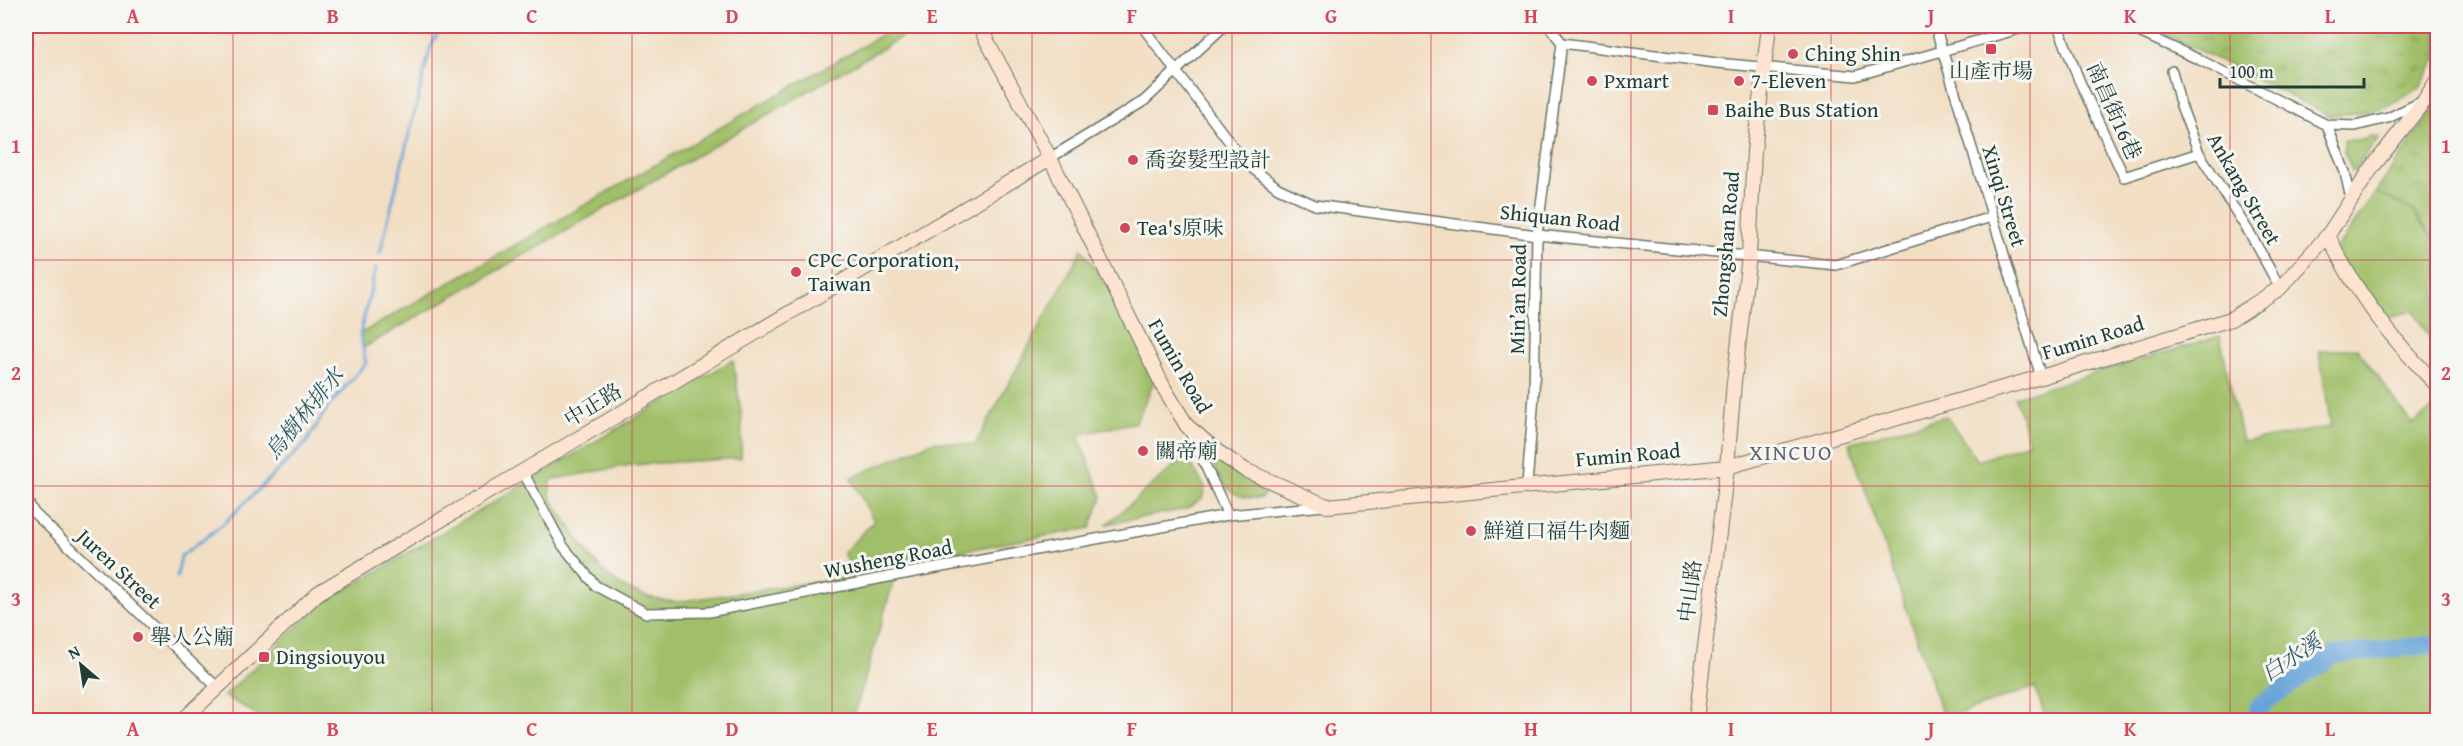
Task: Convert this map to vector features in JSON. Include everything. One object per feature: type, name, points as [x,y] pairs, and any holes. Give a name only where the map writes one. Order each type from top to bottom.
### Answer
[{"type":"main road","name":"Fumin Road","points":[[979,26],[1050,158],[1164,388],[1187,426],[1218,452],[1245,470],[1327,506],[1727,467],[2041,377],[2231,319],[2280,288],[2328,235],[2351,199],[2438,79]]},
{"type":"main road","name":"Zhongshan Road","points":[[1727,467],[1734,382],[1749,256],[1754,151],[1769,26]]},
{"type":"main road","name":"中正路","points":[[183,720],[318,593],[1050,158]]},
{"type":"main road","points":[[2328,235],[2342,266],[2402,350],[2438,386]]},
{"type":"main road","name":"中山路","points":[[1696,720],[1727,467]]},
{"type":"street","name":"Shiquan Road","points":[[1142,26],[1240,156],[1252,168],[1292,195],[1315,205],[1537,235],[1836,265],[1991,217]]},
{"type":"street","points":[[1050,158],[1144,101],[1224,26]]},
{"type":"street","points":[[1549,26],[1562,43],[1765,68],[1855,76],[2029,26]]},
{"type":"street","name":"Xinqi Street","points":[[1935,26],[2041,377]]},
{"type":"street","name":"南昌街16巷","points":[[2058,26],[2079,80],[2124,177],[2199,153]]},
{"type":"street","points":[[2126,26],[2200,60],[2327,125],[2355,126],[2377,121],[2424,101]]},
{"type":"street","name":"Min’an Road","points":[[1527,485],[1534,395],[1537,235],[1562,43]]},
{"type":"street","name":"Ankang Street","points":[[2172,71],[2180,103],[2199,153],[2252,237],[2280,288]]},
{"type":"street","points":[[2327,125],[2345,172],[2351,199]]},
{"type":"street","points":[[1187,426],[1228,515]]},
{"type":"street","name":"Wusheng Road","points":[[523,472],[563,546],[596,586],[646,613],[709,612],[1228,515],[1327,506]]},
{"type":"street","name":"Juren Street","points":[[26,499],[34,513],[217,687]]},
{"type":"green space","points":[[894,26],[921,26],[363,348],[360,334]]},
{"type":"green space","points":[[2166,26],[2437,26],[2437,57],[2420,88],[2379,110],[2329,116],[2235,68],[2162,35]]},
{"type":"green space","points":[[2437,103],[2437,244],[2414,211],[2376,192]]},
{"type":"green space","points":[[2371,136],[2379,137],[2353,172],[2344,152],[2344,140],[2359,140]]},
{"type":"green space","points":[[2376,192],[2414,211],[2437,244],[2437,344],[2434,345],[2413,310],[2378,322],[2331,257]]},
{"type":"green space","points":[[1082,249],[1132,324],[1155,379],[1136,422],[1078,435],[1102,497],[1090,528],[899,562],[853,720],[435,720],[429,709],[410,720],[304,720],[258,715],[224,696],[314,611],[337,595],[733,360],[742,419],[741,458],[630,465],[551,480],[550,492],[553,502],[590,556],[612,579],[639,594],[656,599],[676,602],[856,576],[843,553],[874,521],[851,478],[934,441],[975,445]]},
{"type":"green space","points":[[2220,336],[2242,442],[2331,427],[2319,351],[2357,348],[2412,424],[2434,408],[2437,412],[2437,720],[2046,720],[2035,687],[1944,719],[1849,443],[1946,416],[1978,461],[2029,442],[2015,397]]},
{"type":"green space","points":[[1186,456],[1205,487],[1202,499],[1186,509],[1107,524]]},
{"type":"green space","points":[[1219,461],[1266,490],[1262,498],[1245,497],[1232,492],[1222,481],[1214,466]]},
{"type":"waterway","name":"烏樹林排水","points":[[380,253],[430,49],[441,26]]},
{"type":"waterway","name":"烏樹林排水","points":[[177,577],[181,556],[222,525],[306,443],[328,407],[366,363],[360,334],[376,268]]},
{"type":"waterway","name":"白水溪","points":[[2260,720],[2258,707],[2334,655],[2438,644]]},
{"type":"place","name":"山產市場","points":[[1991,49]]},
{"type":"place","name":"Ching Shin","points":[[1793,54]]},
{"type":"place","name":"Pxmart","points":[[1592,81]]},
{"type":"place","name":"7-Eleven","points":[[1739,81]]},
{"type":"place","name":"Baihe Bus Station","points":[[1713,110]]},
{"type":"place","name":"喬姿髮型設計","points":[[1133,160]]},
{"type":"place","name":"Tea's原味","points":[[1125,228]]},
{"type":"place","name":"CPC Corporation, Taiwan","points":[[796,272]]},
{"type":"place","name":"關帝廟","points":[[1143,451]]},
{"type":"place","name":"鮮道口福牛肉麵","points":[[1471,531]]},
{"type":"place","name":"舉人公廟","points":[[138,637]]},
{"type":"place","name":"Dingsiouyou","points":[[264,657]]},
{"type":"district","name":"XINCUO","points":[[1791,452]]}]
